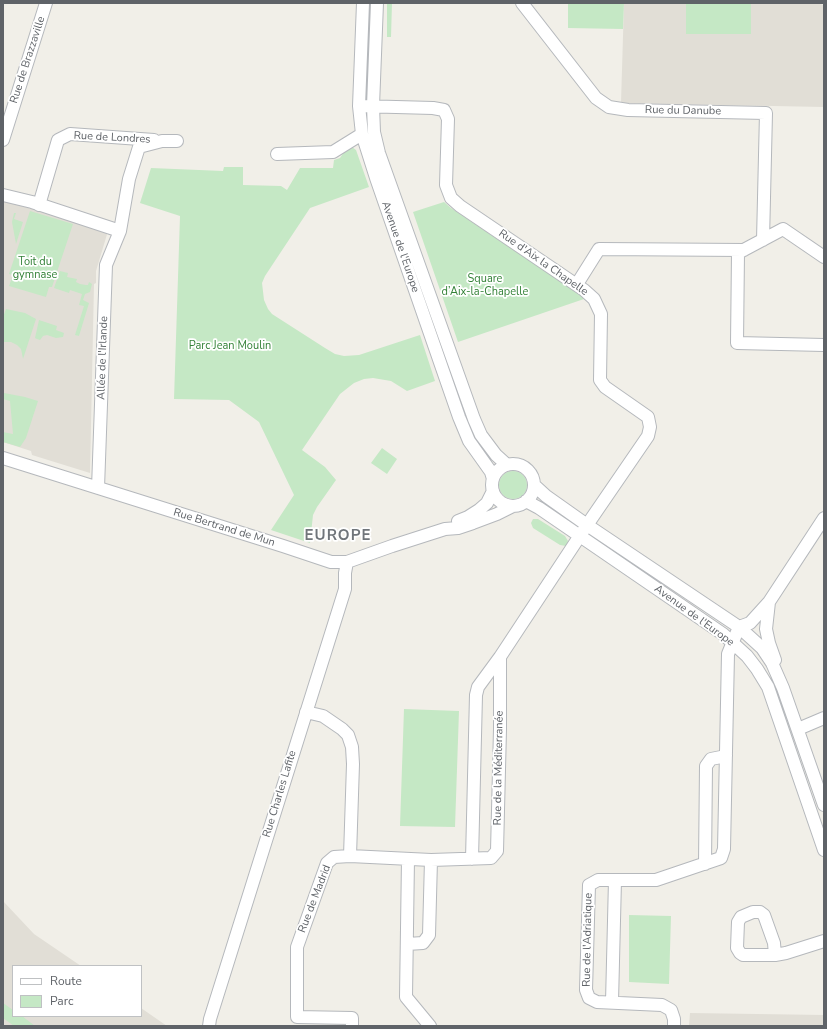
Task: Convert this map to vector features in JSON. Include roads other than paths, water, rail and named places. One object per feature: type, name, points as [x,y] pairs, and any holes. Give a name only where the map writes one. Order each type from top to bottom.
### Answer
[{"type":"street","name":"Rue de Brazzaville","points":[[3,140],[46,3]]},
{"type":"street","name":"Avenue de l'Europe","points":[[363,3],[359,106],[362,134],[376,178],[427,307],[481,435],[496,456],[507,465]]},
{"type":"street","name":"Avenue de l'Europe","points":[[377,3],[373,106],[374,132],[379,153],[427,307],[458,417],[469,441],[493,478]]},
{"type":"street","name":"Rue du Danube","points":[[522,3],[596,98],[609,107],[628,110],[766,113],[763,240]]},
{"type":"street","name":"Rue d'Aix la Chapelle","points":[[359,106],[434,108],[444,110],[448,119],[446,185],[451,198],[460,206],[577,284],[594,299],[601,314],[600,380],[604,387],[648,417],[650,427],[648,436],[587,525]]},
{"type":"street","name":"Rue de Londres","points":[[39,205],[58,140],[70,134],[177,141]]},
{"type":"street","points":[[277,154],[333,152],[362,134]]},
{"type":"street","name":"Rue de Londres","points":[[120,231],[129,179],[139,148],[162,141]]},
{"type":"street","points":[[3,195],[120,231]]},
{"type":"street","points":[[577,284],[598,249],[740,250],[783,229],[824,256]]},
{"type":"street","name":"Allée de l'Irlande","points":[[98,488],[106,265],[120,231]]},
{"type":"street","points":[[740,250],[738,253],[737,343],[824,345]]},
{"type":"street","name":"Rue Bertrand de Mun","points":[[3,458],[331,562],[347,562],[444,529],[479,510],[487,502],[493,491]]},
{"type":"street","points":[[507,465],[519,465],[526,468],[531,474],[534,485],[531,494],[522,504],[513,506],[506,505],[501,502],[493,491],[493,478],[500,468],[507,465]]},
{"type":"street","name":"Avenue de l'Europe","points":[[534,485],[546,496],[587,525],[739,627],[762,648],[772,663],[783,688],[824,805]]},
{"type":"street","name":"Avenue de l'Europe","points":[[526,501],[539,508],[723,634],[747,656],[768,687],[824,850]]},
{"type":"street","name":"Rue Bertrand de Mun","points":[[444,529],[458,528],[497,514],[513,506]]},
{"type":"street","points":[[739,627],[750,623],[769,602],[824,518]]},
{"type":"street","points":[[472,859],[476,695],[478,687],[500,657],[587,525]]},
{"type":"street","name":"Rue Charles Lafite","points":[[209,1026],[345,590],[345,573],[347,562]]},
{"type":"street","points":[[769,602],[766,629],[783,688]]},
{"type":"street","name":"Rue de l'Adriatique","points":[[674,1026],[674,1019],[671,1010],[662,1005],[597,1002],[589,998],[586,990],[586,982],[589,884],[598,880],[656,880],[721,858],[724,850],[728,654],[734,643],[739,627]]},
{"type":"street","name":"Rue de la Méditerranée","points":[[350,856],[430,860],[472,859],[491,858],[497,851],[500,657]]},
{"type":"street","points":[[306,712],[323,716],[342,729],[348,735],[352,747],[353,764],[350,856]]},
{"type":"street","points":[[798,729],[824,718]]},
{"type":"street","points":[[705,864],[706,766],[710,759],[726,756]]},
{"type":"street","name":"Rue de Madrid","points":[[350,856],[334,857],[327,863],[297,947],[297,1017],[352,1018],[352,1026]]},
{"type":"street","points":[[408,859],[406,997],[430,1026]]},
{"type":"street","points":[[407,944],[423,943],[429,936],[430,860]]},
{"type":"street","points":[[612,1002],[615,880]]},
{"type":"street","points":[[775,955],[786,953],[824,940]]},
{"type":"district","name":"EUROPE","points":[[338,536]]},
{"type":"park label","name":"Toit du gymnase","points":[[35,268]]},
{"type":"park label","name":"Square d’Aix-la-Chapelle","points":[[485,285]]},
{"type":"park label","name":"Parc Jean Moulin","points":[[230,346]]}]
